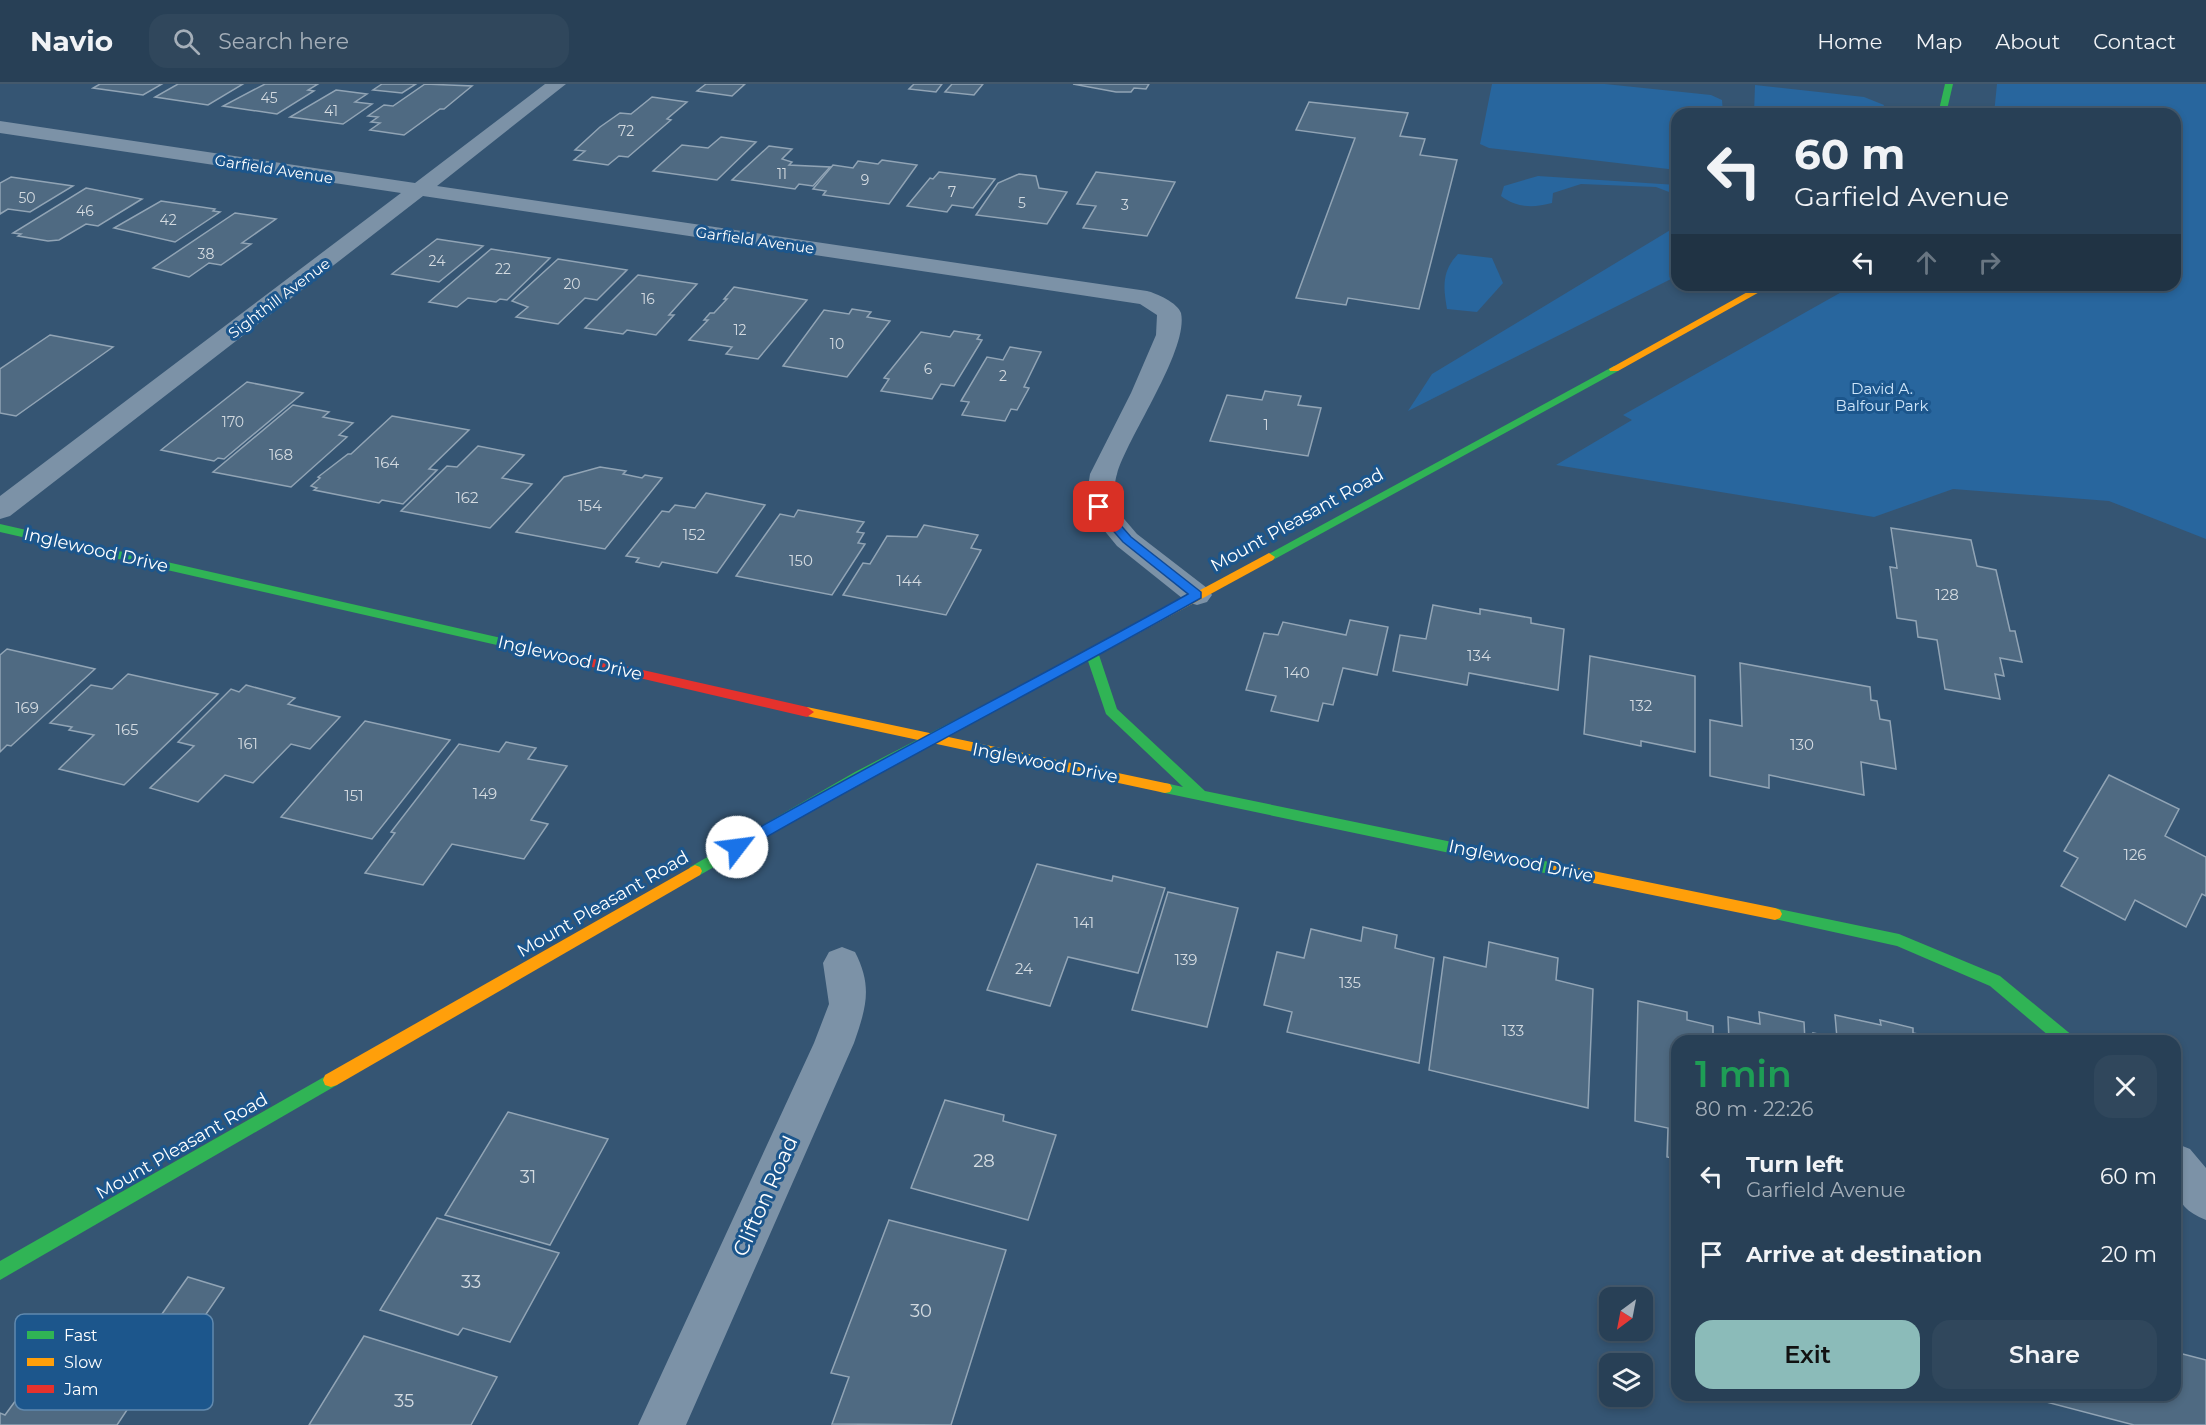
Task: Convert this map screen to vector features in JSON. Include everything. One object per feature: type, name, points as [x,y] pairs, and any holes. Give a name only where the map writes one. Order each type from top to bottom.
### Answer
[{"type":"main road","points":[[1944,108],[1950,84]]},
{"type":"main road","name":"Mount Pleasant Road","points":[[0,1271],[860,776],[1092,654],[1756,291]]},
{"type":"main road","name":"Inglewood Drive","points":[[0,528],[932,740],[1199,793],[1899,940],[1995,981],[2060,1035]]},
{"type":"main road","points":[[1092,654],[1111,711],[1126,728],[1199,793]]},
{"type":"street","name":"Sighthill Avenue","points":[[0,510],[557,84]]},
{"type":"street","name":"Garfield Avenue","points":[[0,128],[1147,298],[1169,312],[1168,335],[1144,393],[1103,474],[1099,507],[1127,540],[1197,595]]},
{"type":"street","name":"Clifton Road","points":[[662,1425],[834,1043],[848,1004],[842,963]]},
{"type":"street","points":[[2181,1170],[2206,1200]]},
{"type":"green space","points":[[1492,84],[1605,84],[1711,95],[1722,100],[1723,108],[1671,108],[1671,169],[1489,148],[1480,144]]},
{"type":"green space","name":"David A. Balfour Park","points":[[1997,84],[2206,84],[2206,539],[2109,501],[1953,489],[1874,517],[1556,465],[1632,420],[1623,415],[1843,291],[2181,291],[2181,108],[1995,108]]},
{"type":"green space","points":[[1755,85],[1864,97],[1884,105],[1883,108],[1754,108]]},
{"type":"green space","points":[[1538,176],[1671,185],[1671,193],[1656,187],[1581,184],[1553,193],[1552,203],[1525,206],[1513,203],[1501,196],[1504,186]]},
{"type":"green space","points":[[1671,230],[1671,279],[1408,411],[1432,374]]},
{"type":"green space","points":[[1458,254],[1492,258],[1503,283],[1477,312],[1447,309],[1446,273]]},
{"type":"building","points":[[100,84],[162,84],[143,95],[93,88]]},
{"type":"building","points":[[178,84],[243,84],[208,105],[155,97]]},
{"type":"building","points":[[265,84],[318,84],[308,90],[314,91],[277,114],[223,106]]},
{"type":"building","points":[[382,84],[416,84],[402,93],[373,90]]},
{"type":"building","points":[[425,84],[472,86],[444,109],[440,109],[404,135],[370,130],[380,123],[371,122],[378,117],[368,116],[384,105],[393,106]]},
{"type":"building","points":[[706,84],[745,84],[732,96],[697,91]]},
{"type":"building","points":[[914,84],[942,84],[936,92],[909,89]]},
{"type":"building","points":[[952,84],[983,84],[974,95],[945,92]]},
{"type":"building","points":[[1073,84],[1149,84],[1146,89],[1134,88],[1131,92],[1116,92]]},
{"type":"building","points":[[336,90],[367,94],[355,102],[372,104],[343,124],[290,117]]},
{"type":"building","points":[[652,97],[687,102],[667,119],[671,120],[628,157],[619,156],[608,165],[574,160],[585,151],[575,150],[600,127],[620,113],[631,114]]},
{"type":"building","points":[[1309,102],[1408,113],[1400,136],[1425,139],[1420,155],[1457,160],[1419,309],[1348,298],[1346,305],[1296,298],[1355,138],[1296,130]]},
{"type":"building","points":[[721,137],[756,142],[717,180],[653,171],[682,145],[708,148]]},
{"type":"building","points":[[769,146],[792,149],[782,159],[792,162],[789,165],[830,167],[813,186],[799,184],[795,189],[732,180]]},
{"type":"building","points":[[882,160],[917,165],[889,204],[823,195],[826,191],[813,189],[833,165],[853,168],[858,161],[878,164]]},
{"type":"building","points":[[939,172],[995,179],[973,208],[952,205],[947,212],[907,206],[930,178],[933,179]]},
{"type":"building","points":[[1096,172],[1175,182],[1147,236],[1083,228],[1096,206],[1077,204]]},
{"type":"building","points":[[1019,174],[1036,176],[1039,188],[1067,192],[1047,224],[976,215],[998,183]]},
{"type":"building","points":[[11,177],[73,186],[30,212],[8,209],[0,214],[0,183]]},
{"type":"building","points":[[86,188],[142,199],[98,226],[86,224],[59,240],[48,241],[18,236],[21,234],[13,233]]},
{"type":"building","points":[[161,201],[215,209],[213,211],[220,212],[175,242],[114,228]]},
{"type":"building","points":[[235,213],[276,219],[242,243],[251,244],[221,265],[209,263],[189,277],[153,268]]},
{"type":"building","points":[[437,239],[483,246],[439,282],[392,274]]},
{"type":"building","points":[[491,249],[550,258],[507,300],[500,299],[496,302],[468,298],[457,307],[429,302]]},
{"type":"building","points":[[558,259],[627,270],[597,300],[585,298],[558,324],[516,317],[528,307],[512,301]]},
{"type":"building","points":[[638,275],[697,284],[669,315],[674,315],[656,335],[627,330],[623,334],[585,328]]},
{"type":"building","points":[[734,287],[807,300],[758,359],[726,354],[732,347],[689,340],[708,320],[704,320],[710,313],[714,313],[727,299],[724,299]]},
{"type":"building","points":[[852,309],[871,312],[867,317],[890,321],[847,377],[783,366],[824,310],[849,314]]},
{"type":"building","points":[[954,331],[980,335],[977,339],[982,340],[954,386],[941,384],[932,399],[881,391],[889,379],[884,378],[921,332],[950,337]]},
{"type":"building","points":[[50,335],[113,347],[16,416],[0,413],[0,369]]},
{"type":"building","points":[[1010,347],[1041,352],[1024,387],[1029,388],[1017,410],[1011,409],[1005,421],[962,415],[969,402],[961,401],[987,357],[1003,360]]},
{"type":"building","points":[[247,382],[303,393],[224,459],[218,458],[214,461],[161,450]]},
{"type":"building","points":[[1265,391],[1301,396],[1298,405],[1321,408],[1308,456],[1210,441],[1227,395],[1262,400]]},
{"type":"building","points":[[293,405],[329,412],[323,417],[353,423],[339,435],[347,437],[291,487],[213,472]]},
{"type":"building","points":[[392,416],[469,430],[429,469],[437,470],[403,504],[382,500],[379,503],[314,490],[317,488],[311,486],[320,478],[318,477],[351,454]]},
{"type":"building","points":[[478,446],[524,455],[502,478],[532,484],[490,528],[401,511],[447,466],[457,467]]},
{"type":"building","points":[[600,467],[626,471],[623,474],[642,478],[645,475],[662,478],[605,549],[516,532],[564,477]]},
{"type":"building","points":[[706,493],[765,505],[717,573],[662,562],[659,567],[636,562],[639,558],[626,556],[662,511],[669,512],[675,505],[695,508]]},
{"type":"building","points":[[798,510],[864,522],[857,532],[864,533],[858,543],[865,544],[832,595],[736,576],[780,514],[794,517]]},
{"type":"building","points":[[924,525],[978,535],[971,548],[981,550],[946,615],[843,595],[863,563],[870,564],[887,536],[917,537]]},
{"type":"building","points":[[1891,528],[1971,540],[1977,566],[1996,570],[2010,631],[2015,631],[2022,662],[2000,658],[2004,676],[1995,674],[2000,699],[1945,689],[1937,640],[1918,637],[1916,621],[1897,618],[1890,567],[1897,568]]},
{"type":"building","points":[[1433,605],[1480,614],[1480,609],[1531,618],[1531,623],[1564,629],[1558,690],[1469,673],[1467,685],[1393,671],[1400,635],[1426,639]]},
{"type":"building","points":[[1350,620],[1388,627],[1377,675],[1343,668],[1333,705],[1323,703],[1318,721],[1271,711],[1276,696],[1246,690],[1264,633],[1278,635],[1283,622],[1346,635]]},
{"type":"building","points":[[7,649],[95,669],[11,746],[7,745],[0,752],[0,655]]},
{"type":"building","points":[[1590,656],[1695,676],[1695,752],[1641,741],[1641,746],[1584,734]]},
{"type":"building","points":[[1740,663],[1870,687],[1871,700],[1877,701],[1880,719],[1890,721],[1896,769],[1861,762],[1864,795],[1769,775],[1769,788],[1710,776],[1710,720],[1742,726]]},
{"type":"building","points":[[128,674],[218,694],[124,785],[59,769],[94,735],[69,730],[72,727],[50,723],[91,685],[112,689]]},
{"type":"building","points":[[246,685],[295,698],[288,704],[340,717],[310,749],[291,744],[253,783],[225,775],[198,802],[150,788],[194,746],[178,742],[231,689],[239,692]]},
{"type":"building","points":[[365,721],[450,740],[372,839],[281,817]]},
{"type":"building","points":[[506,742],[536,748],[528,759],[567,766],[531,820],[548,824],[524,859],[452,844],[423,885],[365,873],[395,833],[391,832],[459,744],[499,752]]},
{"type":"building","points":[[2109,775],[2179,809],[2165,836],[2206,857],[2206,896],[2202,894],[2186,927],[2135,900],[2125,920],[2061,886],[2078,858],[2064,851]]},
{"type":"building","points":[[1037,864],[1112,881],[1113,876],[1165,888],[1138,973],[1068,957],[1050,1006],[987,990]]},
{"type":"building","points":[[1168,892],[1238,908],[1207,1027],[1132,1010]]},
{"type":"building","points":[[1363,927],[1397,935],[1395,948],[1434,958],[1419,1063],[1287,1032],[1292,1012],[1264,1005],[1277,952],[1304,958],[1311,929],[1361,941]]},
{"type":"building","points":[[1489,942],[1558,958],[1556,980],[1593,989],[1588,1108],[1429,1070],[1444,957],[1486,967]]},
{"type":"building","points":[[1638,1001],[1687,1012],[1687,1020],[1713,1026],[1713,1035],[1671,1035],[1671,1158],[1667,1157],[1668,1128],[1635,1121]]},
{"type":"building","points":[[1759,1012],[1804,1022],[1805,1035],[1729,1035],[1728,1017],[1760,1024]]},
{"type":"building","points":[[1835,1015],[1881,1025],[1880,1020],[1913,1028],[1913,1033],[1923,1035],[1837,1035]]},
{"type":"building","points":[[945,1100],[1004,1115],[1003,1121],[1056,1135],[1028,1220],[911,1188]]},
{"type":"building","points":[[508,1112],[608,1139],[550,1245],[445,1215]]},
{"type":"building","points":[[437,1218],[559,1253],[510,1342],[463,1328],[458,1335],[380,1310]]},
{"type":"building","points":[[889,1220],[1006,1250],[951,1425],[832,1424],[849,1377],[831,1373]]},
{"type":"building","points":[[188,1277],[224,1288],[206,1314],[162,1314]]},
{"type":"building","points":[[364,1336],[497,1377],[471,1425],[309,1425]]},
{"type":"building","points":[[2181,1354],[2206,1360],[2206,1425],[2134,1425],[2043,1401],[2181,1401]]},
{"type":"building","points":[[15,1401],[15,1410],[127,1410],[117,1425],[0,1425],[0,1413],[5,1415]]},
{"type":"traffic: fast","points":[[1943,108],[1949,84]]},
{"type":"traffic: fast","points":[[1269,557],[1614,369]]},
{"type":"traffic: fast","points":[[0,528],[536,650]]},
{"type":"traffic: fast","points":[[695,871],[860,776],[1102,648]]},
{"type":"traffic: fast","points":[[1092,654],[1111,711],[1199,793]]},
{"type":"traffic: fast","points":[[1165,788],[1554,869]]},
{"type":"traffic: fast","points":[[1775,914],[1899,940],[1995,981],[2060,1035]]},
{"type":"traffic: fast","points":[[0,1271],[331,1080]]},
{"type":"traffic: slow","points":[[1614,369],[1756,291]]},
{"type":"traffic: slow","points":[[1102,648],[1269,557]]},
{"type":"traffic: slow","points":[[807,712],[1165,788]]},
{"type":"traffic: slow","points":[[1554,869],[1775,914]]},
{"type":"traffic: slow","points":[[331,1080],[695,871]]},
{"type":"traffic: jam","points":[[536,650],[807,712]]},
{"type":"route","points":[[737,847],[860,776],[932,740],[1197,595],[1127,540],[1099,507]]}]
